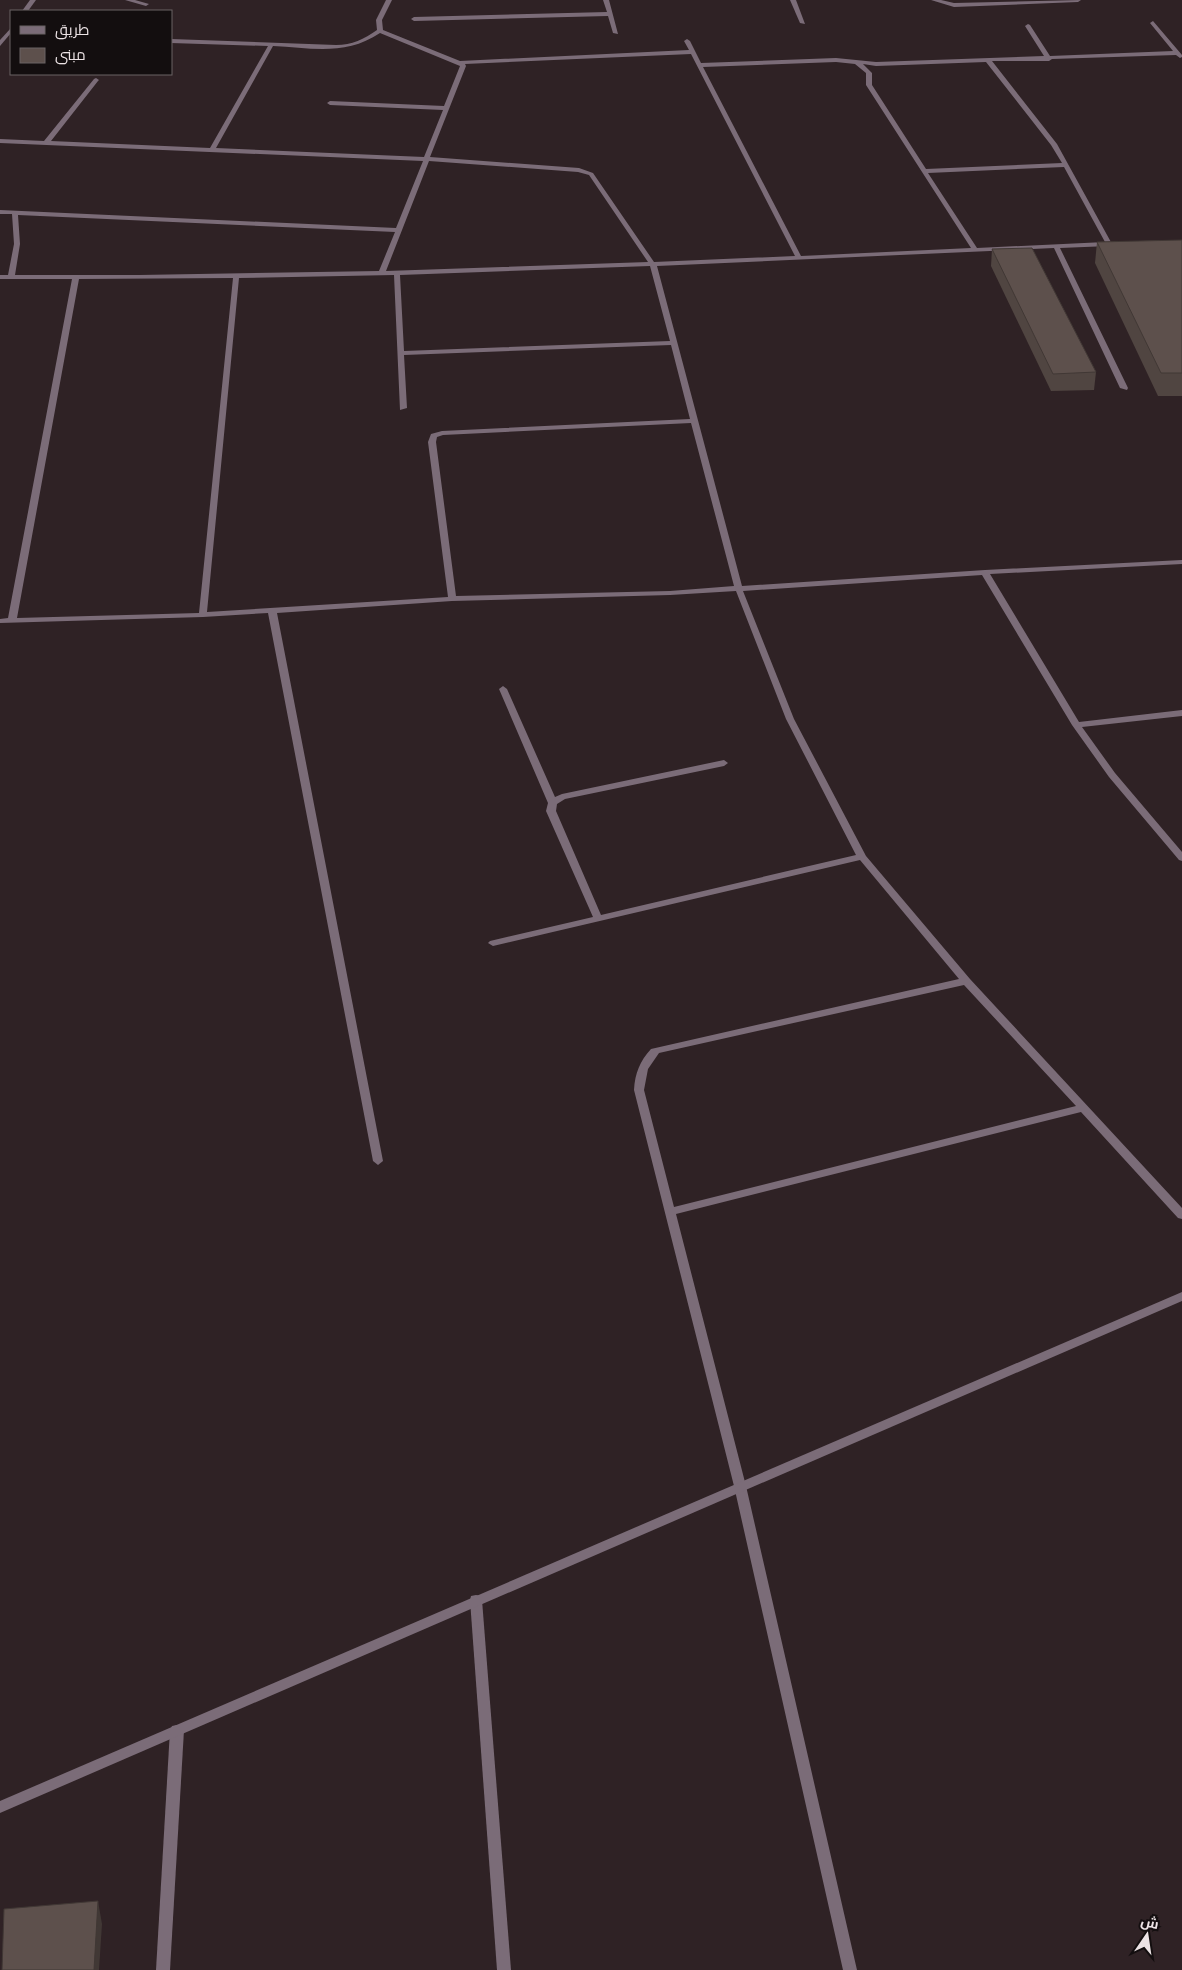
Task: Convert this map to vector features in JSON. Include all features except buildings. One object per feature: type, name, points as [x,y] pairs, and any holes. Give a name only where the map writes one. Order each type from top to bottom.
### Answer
[{"type":"street","points":[[128,0],[146,4]]},
{"type":"street","points":[[380,31],[379,20],[389,0]]},
{"type":"street","points":[[606,0],[616,33]]},
{"type":"street","points":[[793,0],[803,23]]},
{"type":"street","points":[[934,0],[954,5],[1078,0]]},
{"type":"street","points":[[414,19],[610,14]]},
{"type":"street","points":[[1153,23],[1180,56]]},
{"type":"street","points":[[1028,26],[1049,59]]},
{"type":"street","points":[[172,41],[346,47],[360,45],[380,31]]},
{"type":"street","points":[[380,31],[459,63],[693,52]]},
{"type":"street","points":[[0,34],[10,33]]},
{"type":"street","points":[[0,44],[10,33]]},
{"type":"street","points":[[687,41],[799,258]]},
{"type":"street","points":[[212,150],[271,45]]},
{"type":"street","points":[[700,65],[836,60],[876,64],[1180,56]]},
{"type":"street","points":[[988,60],[1054,144],[1109,244]]},
{"type":"street","points":[[857,62],[868,73],[869,85],[975,250]]},
{"type":"street","points":[[382,273],[397,230],[427,160],[463,66],[459,63]]},
{"type":"street","points":[[46,143],[96,80]]},
{"type":"street","points":[[330,103],[447,108]]},
{"type":"street","points":[[0,141],[427,160],[579,170],[591,174],[653,265],[672,343],[738,587],[790,719],[862,857],[966,981],[1182,1215]]},
{"type":"street","points":[[924,170],[1066,164]]},
{"type":"street","points":[[0,212],[397,230]]},
{"type":"street","points":[[10,277],[17,244],[15,214]]},
{"type":"street","points":[[0,277],[236,277],[397,273],[653,265],[1118,243]]},
{"type":"street","points":[[1056,246],[1124,388]]},
{"type":"street","points":[[397,273],[404,408]]},
{"type":"street","points":[[12,621],[76,277]]},
{"type":"street","points":[[203,615],[236,277]]},
{"type":"street","points":[[400,354],[672,343]]},
{"type":"street","points":[[452,599],[432,442],[434,436],[442,433],[693,421]]},
{"type":"street","points":[[0,621],[203,615],[452,599],[670,593],[985,572],[1182,562]]},
{"type":"street","points":[[985,572],[1076,725],[1112,775],[1182,858]]},
{"type":"street","points":[[272,610],[378,1161]]},
{"type":"street","points":[[503,689],[553,803],[552,811],[598,918]]},
{"type":"street","points":[[1076,725],[1182,713]]},
{"type":"street","points":[[553,803],[562,797],[724,763]]},
{"type":"street","points":[[493,942],[862,857]]},
{"type":"street","points":[[850,1970],[740,1486],[639,1090],[640,1075],[644,1063],[655,1051],[966,981]]},
{"type":"street","points":[[670,1212],[1083,1108]]},
{"type":"street","points":[[0,1807],[1182,1296]]},
{"type":"street","points":[[476,1600],[504,1970]]},
{"type":"street","points":[[163,1970],[177,1730]]}]
